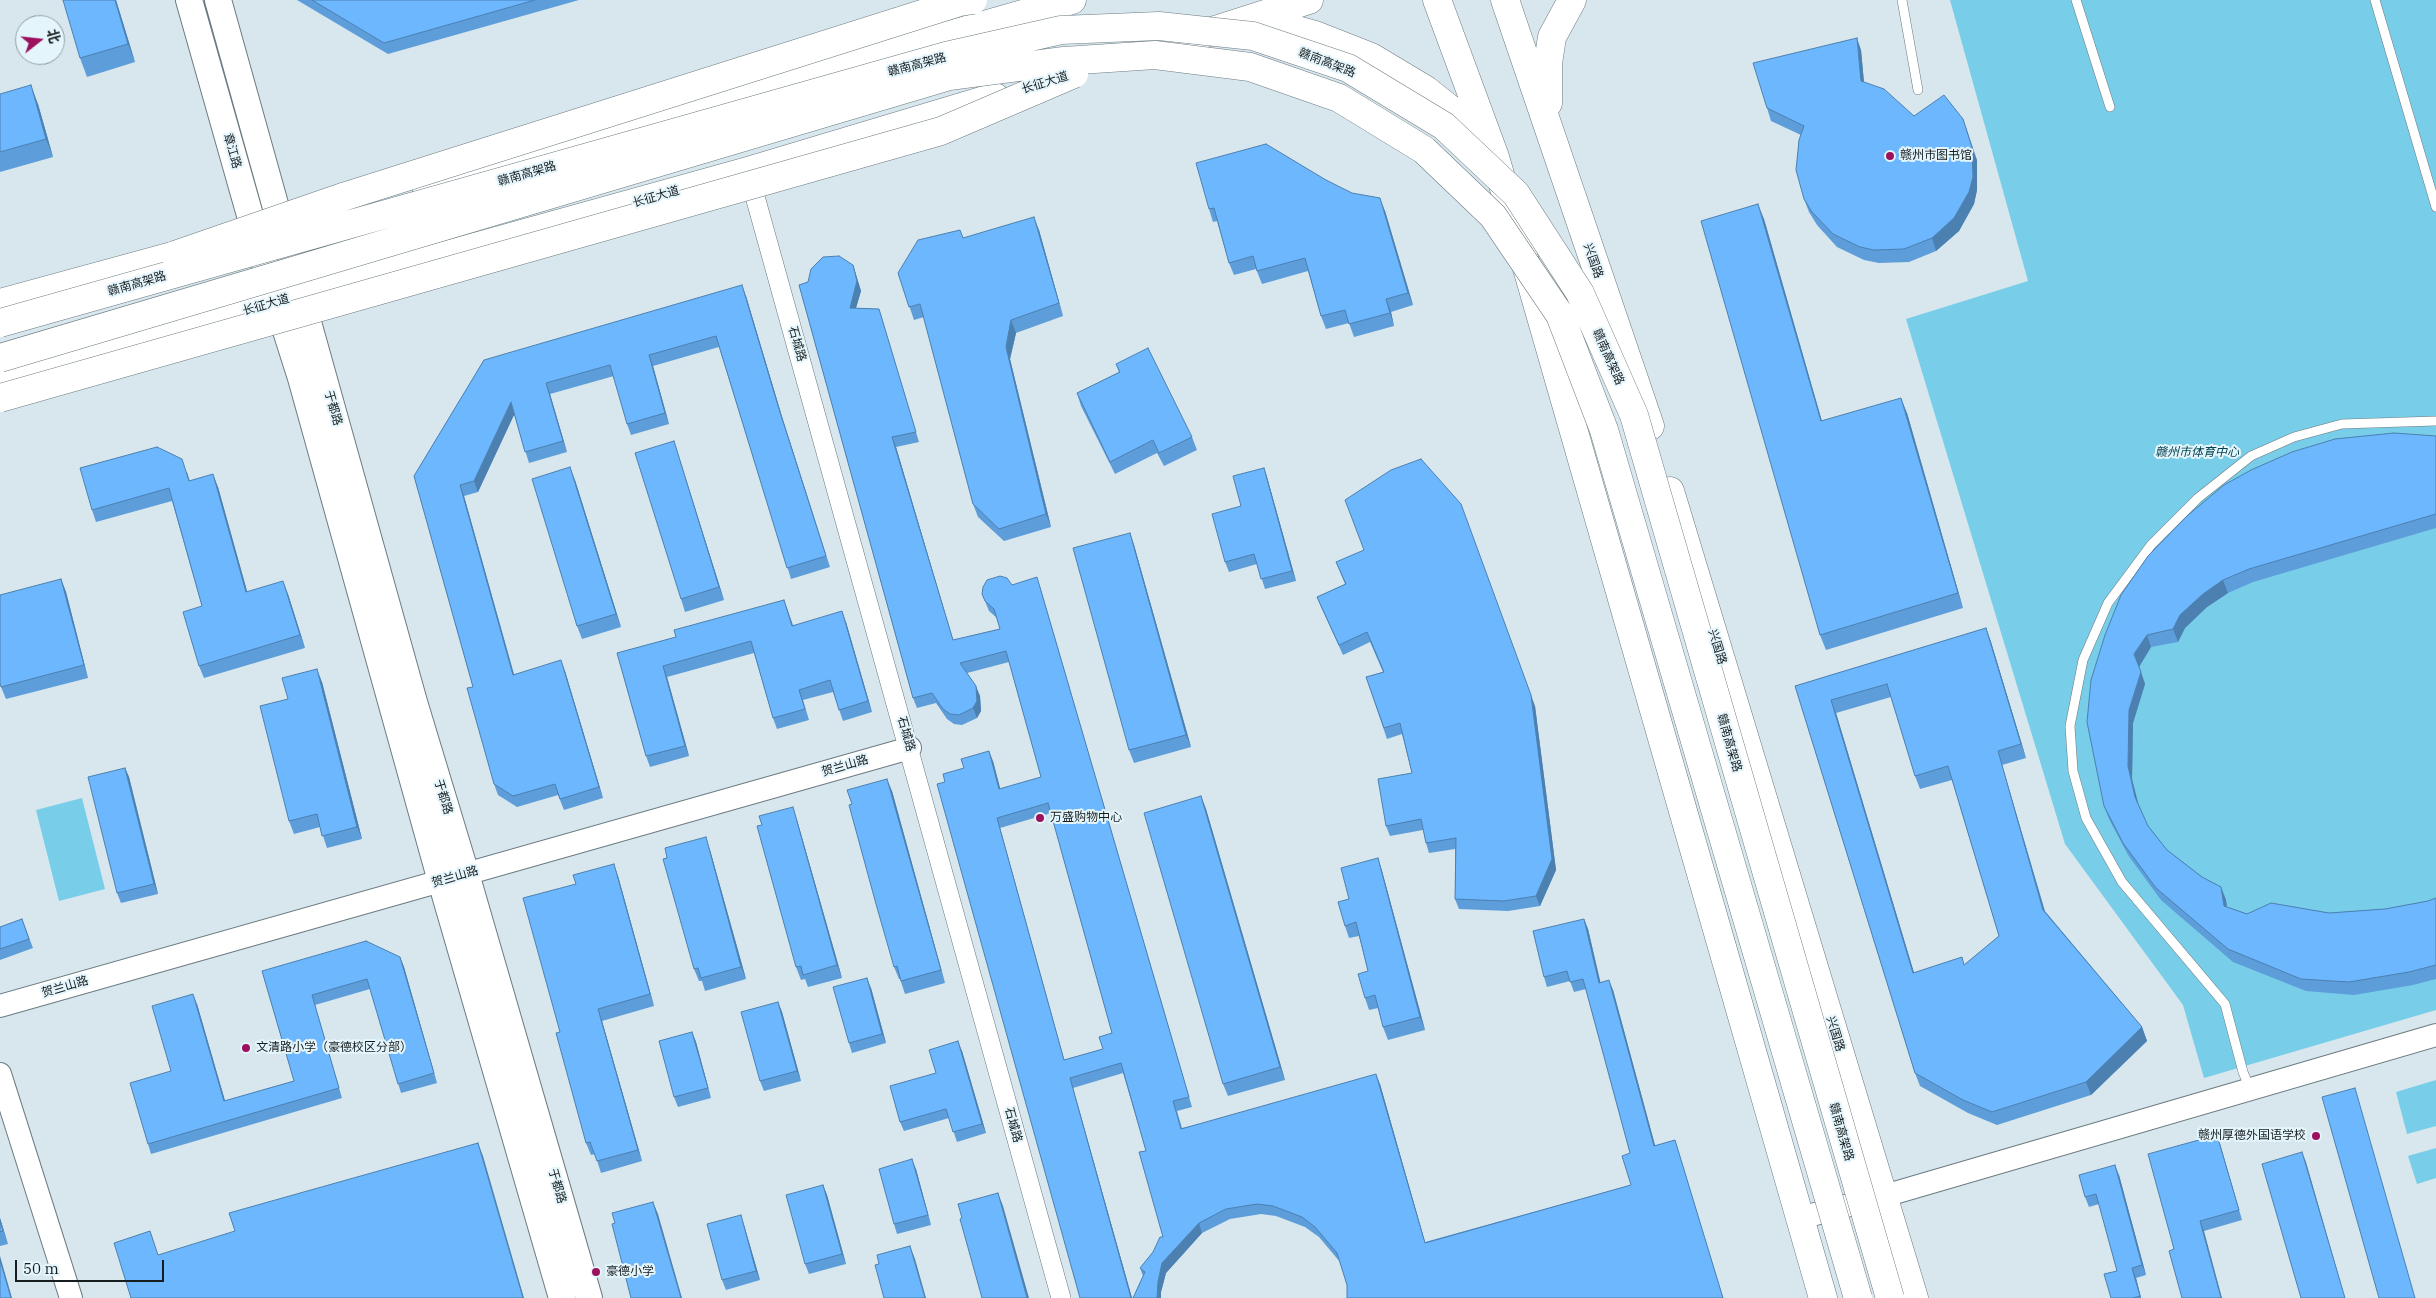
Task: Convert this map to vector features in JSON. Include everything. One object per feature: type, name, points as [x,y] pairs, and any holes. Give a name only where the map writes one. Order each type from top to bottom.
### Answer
[{"type":"main road","name":"章江路","points":[[189,0],[268,230],[289,299]]},
{"type":"main road","name":"章江路","points":[[218,0],[261,148],[268,230]]},
{"type":"main road","points":[[0,316],[346,196],[960,2],[974,0]]},
{"type":"main road","points":[[0,303],[268,230],[1072,0]]},
{"type":"main road","name":"长征大道","points":[[0,384],[184,328],[748,171],[1074,74],[1309,0]]},
{"type":"main road","points":[[1437,0],[1495,157],[1823,1298]]},
{"type":"main road","name":"兴国路","points":[[1506,0],[1560,166],[1646,413],[1914,1298]]},
{"type":"main road","points":[[1560,166],[1553,141],[1549,115],[1548,63],[1552,37],[1572,0]]},
{"type":"main road","points":[[1230,24],[1256,23],[1286,27],[1336,42],[1371,57],[1399,72],[1432,95],[1474,133],[1495,157]]},
{"type":"main road","name":"赣南高架路","points":[[0,323],[946,56],[1061,30],[1159,26],[1253,36],[1348,68],[1444,126],[1516,194],[1580,293],[1634,415],[1890,1298]]},
{"type":"main road","name":"赣南高架路","points":[[0,358],[949,76],[1064,61],[1155,55],[1250,67],[1339,98],[1424,150],[1493,216],[1560,315],[1604,430],[1858,1298]]},
{"type":"main road","points":[[0,398],[941,131],[1074,74]]},
{"type":"main road","name":"于都路","points":[[289,299],[466,874],[589,1298]]},
{"type":"main road","name":"于都路","points":[[289,299],[312,417],[441,881],[562,1298]]},
{"type":"street","name":"石城路","points":[[748,171],[910,748],[1061,1298]]},
{"type":"street","name":"贺兰山路","points":[[0,1006],[910,748]]},
{"type":"street","points":[[1800,1218],[1884,1196],[2436,1035]]},
{"type":"street","points":[[0,1074],[71,1298]]},
{"type":"lane","points":[[1902,0],[1918,90]]},
{"type":"lane","points":[[2076,0],[2110,108]]},
{"type":"lane","points":[[2375,0],[2432,180],[2436,206]]},
{"type":"lane","points":[[2250,1089],[2243,1072],[2225,1004],[2122,882],[2086,818],[2073,771],[2070,726],[2083,660],[2108,603],[2151,546],[2198,498],[2250,456],[2294,437],[2342,424],[2436,421]]},
{"type":"green space","name":"赣州市体育中心","points":[[1950,0],[2436,0],[2436,1010],[2204,1078],[2183,1005],[2065,844],[1906,319],[2028,281]]},
{"type":"green space","points":[[82,798],[105,889],[59,901],[36,810]]},
{"type":"green space","points":[[2436,1080],[2436,1126],[2407,1134],[2396,1092]]},
{"type":"green space","points":[[2436,1148],[2436,1178],[2417,1184],[2408,1156]]},
{"type":"building","points":[[63,0],[115,0],[128,44],[80,58]]},
{"type":"building","points":[[312,0],[535,0],[384,43]]},
{"type":"building","name":"赣州市图书馆","points":[[1857,38],[1861,81],[1884,89],[1914,116],[1944,95],[1963,119],[1972,147],[1973,177],[1969,192],[1954,218],[1932,238],[1904,249],[1874,250],[1860,247],[1833,234],[1812,212],[1804,199],[1796,170],[1799,140],[1804,126],[1767,108],[1753,63]]},
{"type":"building","points":[[31,85],[46,139],[0,152],[0,94]]},
{"type":"building","points":[[1266,144],[1326,180],[1352,193],[1380,198],[1408,293],[1386,299],[1390,313],[1349,324],[1345,310],[1321,316],[1305,258],[1257,271],[1253,256],[1229,263],[1214,208],[1209,209],[1196,163]]},
{"type":"building","points":[[1758,204],[1821,421],[1901,398],[1958,593],[1820,635],[1701,221]]},
{"type":"building","points":[[1034,217],[1059,303],[1011,320],[1006,347],[1046,514],[999,529],[973,504],[920,304],[909,307],[898,273],[918,240],[960,230],[963,238]]},
{"type":"building","name":"万盛购物中心","points":[[839,256],[853,265],[857,281],[850,308],[879,309],[916,432],[892,437],[953,640],[1000,629],[994,609],[985,601],[982,594],[987,580],[1000,576],[1007,578],[1012,585],[1037,577],[1189,1097],[1173,1101],[1181,1129],[1376,1074],[1425,1243],[1631,1185],[1622,1156],[1630,1153],[1583,979],[1570,982],[1567,971],[1544,977],[1533,931],[1584,919],[1599,983],[1609,980],[1654,1146],[1675,1140],[1723,1298],[1347,1298],[1347,1285],[1337,1253],[1315,1227],[1302,1217],[1273,1206],[1257,1204],[1226,1209],[1199,1223],[1162,1263],[1157,1298],[1133,1298],[1145,1272],[1140,1268],[1153,1252],[1160,1237],[1163,1237],[1139,1152],[1146,1151],[1121,1063],[1070,1078],[1131,1298],[1080,1298],[937,784],[945,782],[943,774],[964,768],[961,759],[989,751],[999,789],[1041,777],[1006,651],[960,663],[976,686],[977,701],[973,708],[959,715],[950,714],[943,709],[932,693],[913,698],[799,285],[808,282],[811,269],[823,257]],"holes":[[[1048,803],[1112,1033],[1099,1037],[1103,1049],[1064,1060],[997,818]]]},
{"type":"building","points":[[742,285],[826,556],[787,568],[716,336],[649,355],[665,413],[627,424],[610,365],[546,383],[563,441],[525,452],[511,402],[474,481],[460,485],[513,675],[561,660],[599,787],[560,799],[555,784],[513,796],[494,784],[467,688],[473,687],[414,476],[484,360]]},
{"type":"building","points":[[1148,348],[1192,437],[1159,453],[1153,440],[1110,462],[1077,393],[1120,372],[1116,364]]},
{"type":"building","points":[[2394,433],[2436,436],[2436,514],[2249,569],[2223,580],[2203,594],[2180,615],[2173,629],[2147,635],[2134,654],[2141,672],[2129,710],[2128,766],[2135,797],[2148,826],[2167,850],[2202,877],[2221,887],[2224,906],[2247,914],[2271,903],[2329,913],[2385,909],[2436,898],[2436,965],[2409,972],[2349,982],[2301,979],[2228,949],[2156,888],[2123,843],[2104,806],[2087,722],[2091,680],[2105,635],[2121,595],[2148,556],[2187,516],[2224,485],[2251,470],[2292,452],[2335,439]]},
{"type":"building","points":[[674,441],[719,587],[681,599],[635,453]]},
{"type":"building","points":[[157,447],[182,459],[189,481],[213,474],[246,592],[283,581],[300,635],[199,666],[183,612],[202,606],[169,488],[92,510],[80,468]]},
{"type":"building","points":[[1421,459],[1461,504],[1531,695],[1552,859],[1536,896],[1504,901],[1455,899],[1456,838],[1426,843],[1421,819],[1386,826],[1378,779],[1412,773],[1400,723],[1384,728],[1366,677],[1384,672],[1367,632],[1339,645],[1317,597],[1346,584],[1336,562],[1364,550],[1345,500],[1391,470]]},
{"type":"building","points":[[570,467],[616,614],[577,626],[532,479]]},
{"type":"building","points":[[1264,468],[1292,571],[1261,579],[1254,554],[1225,562],[1212,514],[1241,506],[1233,476]]},
{"type":"building","points":[[1130,533],[1186,735],[1129,750],[1073,548]]},
{"type":"building","points":[[61,579],[84,665],[1,687],[0,595]]},
{"type":"building","points":[[784,600],[792,626],[842,611],[868,701],[839,710],[830,680],[799,690],[805,709],[773,718],[751,641],[663,666],[685,746],[646,756],[617,653],[676,637],[674,630]]},
{"type":"building","points":[[1986,628],[2021,744],[1998,751],[2043,910],[2142,1027],[2086,1082],[1992,1112],[1963,1100],[1915,1073],[1795,686]],"holes":[[[1887,684],[1915,776],[1948,766],[1999,936],[1964,965],[1962,957],[1913,973],[1831,700]]]},
{"type":"building","points":[[317,669],[357,827],[322,836],[317,814],[289,821],[260,706],[288,699],[282,678]]},
{"type":"building","points":[[125,768],[154,884],[117,893],[88,777]]},
{"type":"building","points":[[887,779],[941,970],[901,981],[897,966],[894,967],[876,904],[849,805],[852,804],[847,790]]},
{"type":"building","points":[[1201,796],[1280,1067],[1223,1084],[1144,813]]},
{"type":"building","points":[[793,807],[837,965],[803,975],[801,966],[796,967],[757,826],[762,825],[759,816]]},
{"type":"building","points":[[706,837],[741,967],[701,978],[698,968],[694,969],[663,859],[667,858],[665,848]]},
{"type":"building","points":[[1378,858],[1420,1017],[1383,1027],[1375,995],[1365,998],[1358,974],[1368,971],[1356,922],[1345,926],[1338,902],[1349,899],[1341,868]]},
{"type":"building","points":[[614,864],[650,994],[598,1009],[638,1150],[597,1161],[590,1142],[586,1143],[556,1033],[560,1032],[523,898],[576,884],[573,875]]},
{"type":"building","points":[[22,919],[29,939],[0,949],[0,927]]},
{"type":"building","points":[[366,941],[400,957],[434,1073],[398,1084],[367,979],[312,995],[339,1088],[148,1144],[130,1083],[171,1071],[152,1006],[193,994],[224,1101],[294,1081],[262,971]]},
{"type":"building","points":[[867,978],[882,1034],[849,1043],[833,987]]},
{"type":"building","points":[[778,1002],[797,1071],[760,1081],[741,1012]]},
{"type":"building","points":[[692,1032],[708,1088],[674,1097],[659,1041]]},
{"type":"building","points":[[958,1041],[982,1124],[953,1132],[946,1109],[900,1122],[890,1086],[936,1073],[929,1050]]},
{"type":"building","points":[[2355,1088],[2415,1298],[2379,1298],[2322,1097]]},
{"type":"building","points":[[2217,1135],[2239,1210],[2200,1221],[2221,1298],[2182,1298],[2169,1251],[2174,1249],[2148,1154]]},
{"type":"building","points":[[478,1143],[523,1298],[131,1298],[114,1243],[150,1231],[158,1255],[235,1231],[229,1213]]},
{"type":"building","points":[[2302,1152],[2345,1298],[2301,1298],[2262,1164]]},
{"type":"building","points":[[912,1159],[928,1215],[894,1224],[879,1169]]},
{"type":"building","points":[[2115,1165],[2142,1265],[2132,1268],[2140,1296],[2133,1298],[2111,1298],[2104,1274],[2117,1271],[2096,1194],[2085,1197],[2079,1175]]},
{"type":"building","points":[[823,1185],[842,1254],[805,1264],[786,1195]]},
{"type":"building","points":[[998,1193],[1027,1298],[982,1298],[960,1219],[962,1218],[958,1204]]},
{"type":"building","points":[[653,1202],[681,1298],[631,1298],[612,1224],[615,1223],[612,1213]]},
{"type":"building","points":[[741,1215],[756,1271],[722,1280],[707,1224]]},
{"type":"building","points":[[0,1221],[3,1231],[0,1232]]},
{"type":"building","points":[[910,1246],[925,1298],[884,1298],[875,1265],[879,1264],[877,1255]]},
{"type":"building","points":[[0,1260],[11,1298],[0,1298]]},
{"type":"place","name":"赣州市图书馆","points":[[1890,156]]},
{"type":"place","name":"万盛购物中心","points":[[1040,818]]},
{"type":"place","name":"文清路小学（豪德校区分部）","points":[[246,1048]]},
{"type":"place","name":"赣州厚德外国语学校","points":[[2316,1136]]},
{"type":"place","name":"豪德小学","points":[[596,1272]]}]
